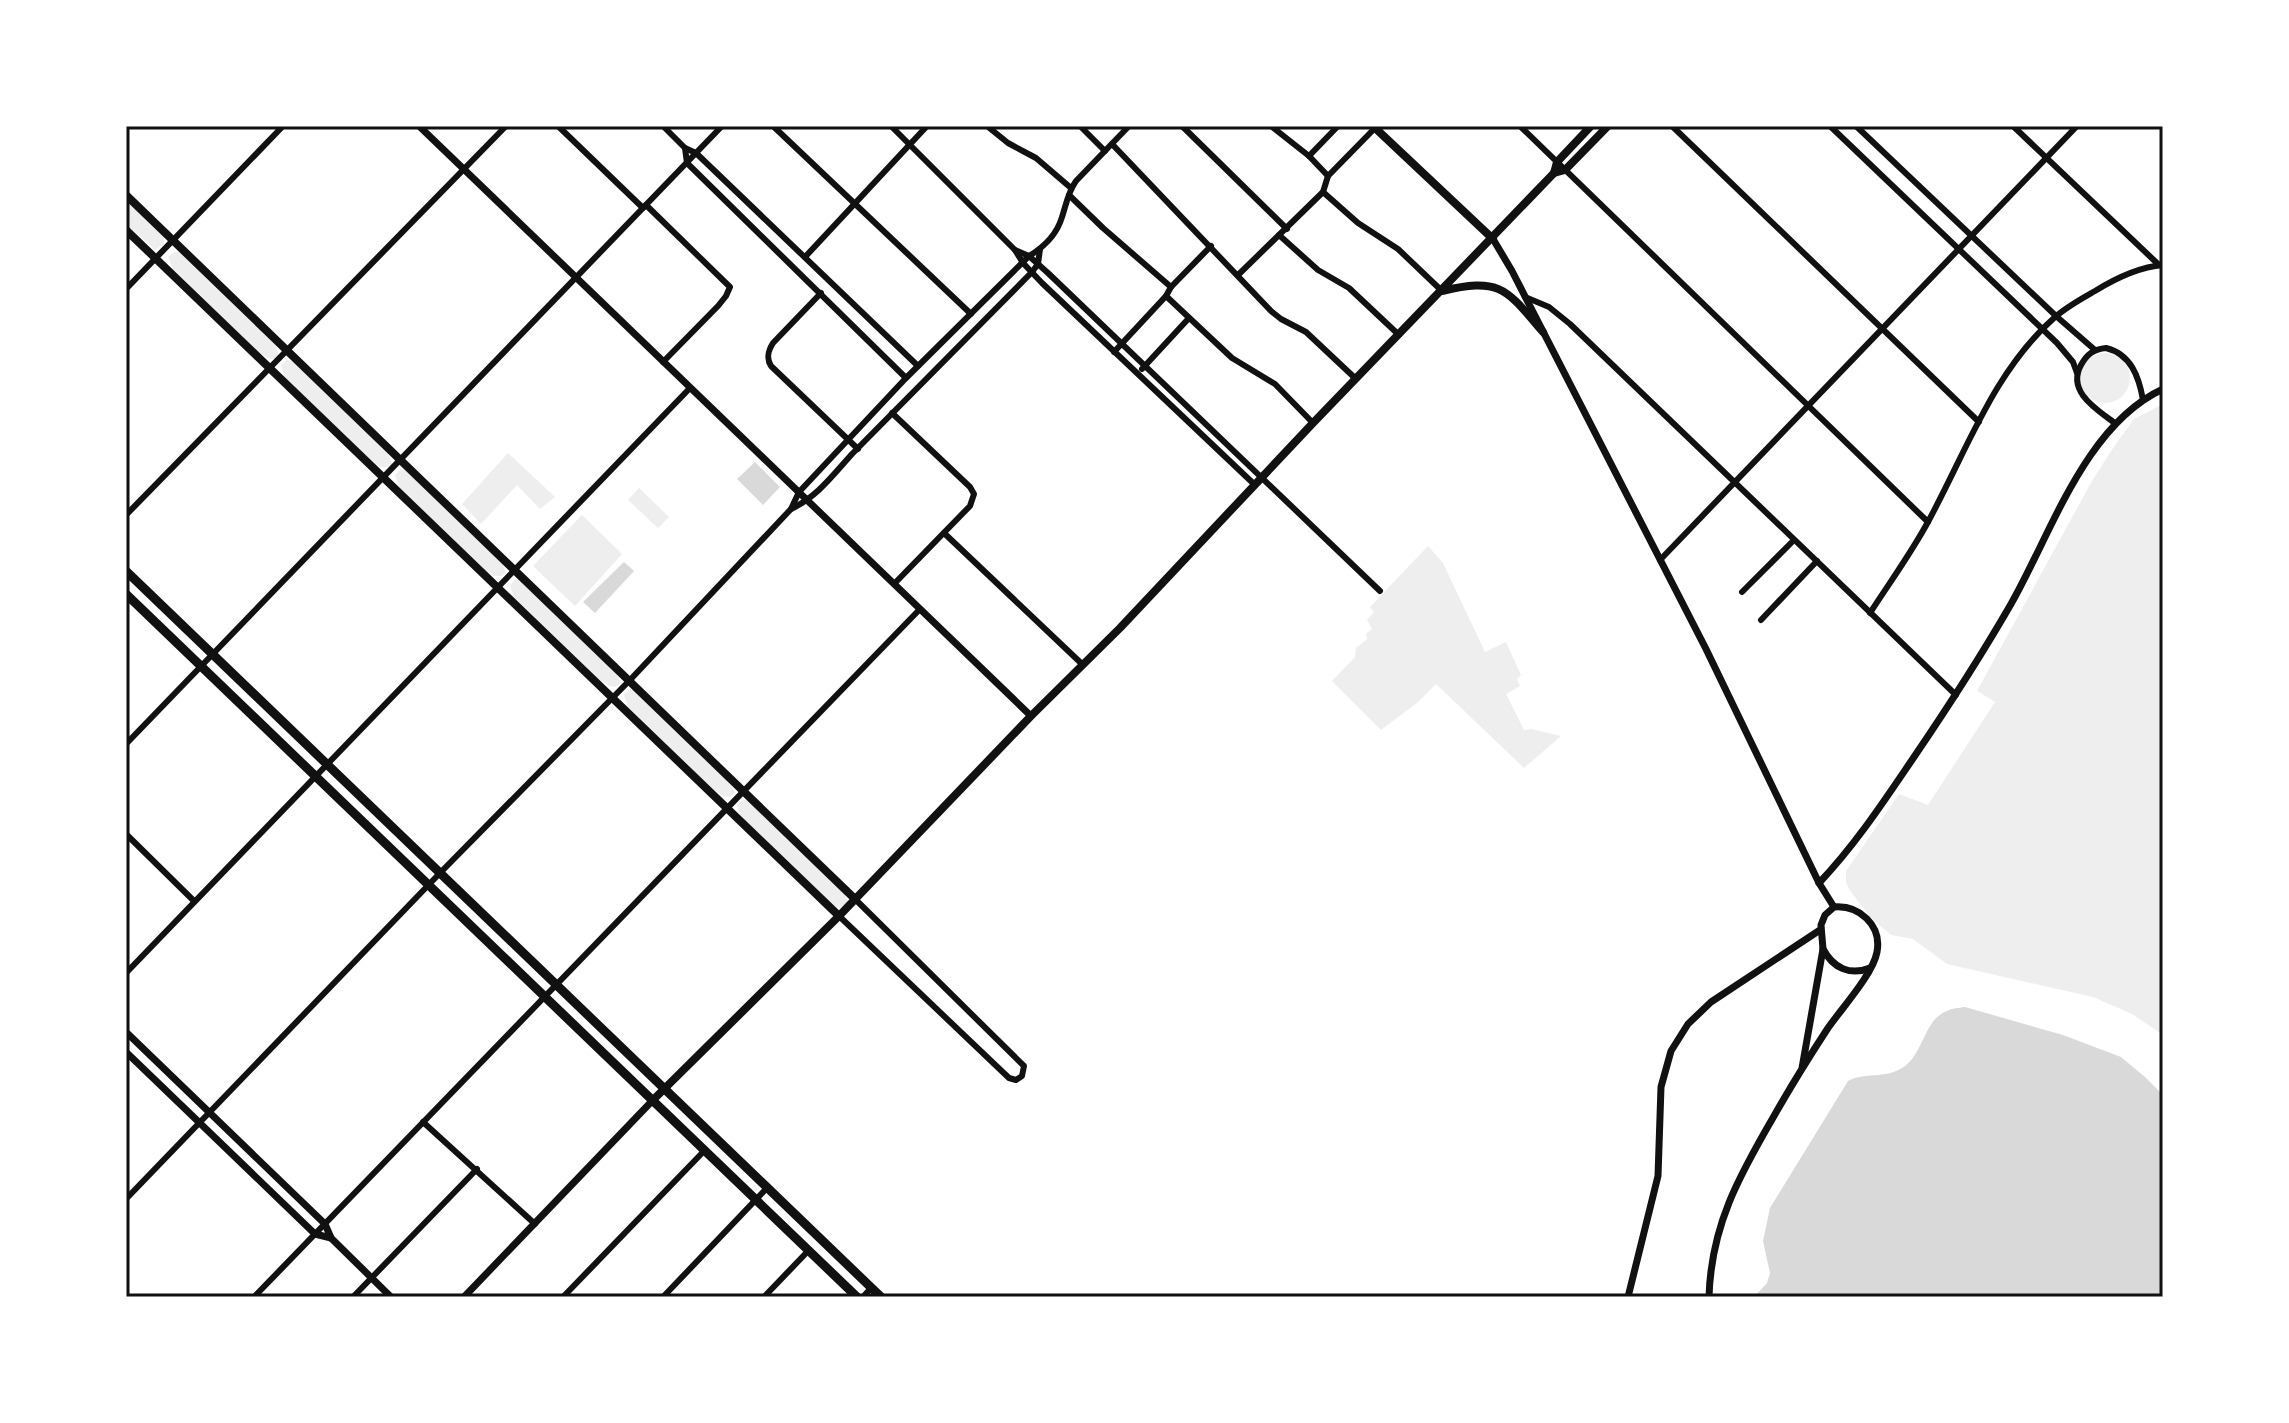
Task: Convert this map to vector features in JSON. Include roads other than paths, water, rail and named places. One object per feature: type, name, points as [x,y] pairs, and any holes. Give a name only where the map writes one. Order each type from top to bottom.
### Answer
[{"type":"main road","points":[[653,1100],[839,916],[1127,620],[1493,239],[1554,173],[1557,162],[1591,126]]},
{"type":"main road","points":[[1554,173],[1565,170],[1608,126]]},
{"type":"main road","points":[[1374,127],[1493,239]]},
{"type":"main road","points":[[126,195],[855,899]]},
{"type":"main road","points":[[126,230],[839,916]]},
{"type":"main road","points":[[1442,291],[1466,285],[1492,286],[1510,296],[1543,332]]},
{"type":"main road","points":[[126,571],[881,1297]]},
{"type":"main road","points":[[126,594],[860,1297]]},
{"type":"street","points":[[126,289],[283,126]]},
{"type":"street","points":[[419,126],[1031,716]]},
{"type":"street","points":[[126,515],[506,126]]},
{"type":"street","points":[[558,126],[730,287],[718,306],[663,362]]},
{"type":"street","points":[[663,126],[685,148],[696,153],[918,366]]},
{"type":"street","points":[[126,744],[722,126]]},
{"type":"street","points":[[773,126],[971,314]]},
{"type":"street","points":[[891,126],[1015,250],[1023,263],[1137,374],[1380,591]]},
{"type":"street","points":[[805,257],[927,126]]},
{"type":"street","points":[[987,126],[1008,143],[1036,158],[1103,228],[1171,287]]},
{"type":"street","points":[[1080,126],[1105,151]]},
{"type":"street","points":[[126,1199],[612,699],[791,509],[799,492],[906,378],[1029,256],[1040,249],[1059,227],[1070,192],[1129,126]]},
{"type":"street","points":[[1182,126],[1287,229]]},
{"type":"street","points":[[1271,126],[1309,156],[1328,176]]},
{"type":"street","points":[[1309,156],[1338,126]]},
{"type":"street","points":[[1520,126],[1928,522]]},
{"type":"street","points":[[1672,126],[1979,422]]},
{"type":"street","points":[[1830,126],[2066,353],[2088,403],[2116,424]]},
{"type":"street","points":[[1856,126],[2095,350]]},
{"type":"street","points":[[2013,126],[2161,265]]},
{"type":"street","points":[[1660,560],[2077,126]]},
{"type":"street","points":[[1238,275],[1323,192],[1328,176],[1374,127]]},
{"type":"street","points":[[1112,144],[1277,315],[1306,332],[1356,380]]},
{"type":"street","points":[[685,148],[687,163],[906,378]]},
{"type":"street","points":[[1323,192],[1358,223],[1398,249],[1442,291]]},
{"type":"street","points":[[1279,235],[1318,270],[1349,288],[1399,335]]},
{"type":"street","points":[[1493,239],[1706,649],[1819,883],[1834,907],[1855,910],[1872,925],[1878,947],[1870,968],[1802,1068],[1745,1164],[1716,1241],[1709,1297]]},
{"type":"street","points":[[1114,352],[1211,246]]},
{"type":"street","points":[[791,509],[808,501],[1032,272],[1038,264],[1040,249]]},
{"type":"street","points":[[1015,250],[1029,256],[1122,344],[1258,482]]},
{"type":"street","points":[[1870,613],[1928,522],[2003,378],[2042,330],[2056,316],[2115,279],[2136,270],[2161,265]]},
{"type":"street","points":[[821,293],[773,343],[768,360],[858,449]]},
{"type":"street","points":[[1166,296],[1232,358],[1275,384],[1313,423]]},
{"type":"street","points":[[1525,297],[1549,307],[1570,324],[1956,695]]},
{"type":"street","points":[[1137,374],[1189,318]]},
{"type":"street","points":[[2077,373],[2086,357],[2095,350],[2113,350],[2128,360],[2137,377],[2143,400]]},
{"type":"street","points":[[126,973],[690,388]]},
{"type":"street","points":[[1819,883],[1865,831],[1956,695],[2012,602],[2096,449],[2116,424],[2143,400],[2163,389]]},
{"type":"street","points":[[892,413],[974,494],[970,506],[894,584]]},
{"type":"street","points":[[944,533],[1082,664]]},
{"type":"street","points":[[1742,592],[1794,540]]},
{"type":"street","points":[[1761,620],[1817,561]]},
{"type":"street","points":[[254,1297],[920,609]]},
{"type":"street","points":[[126,834],[194,901]]},
{"type":"street","points":[[839,916],[1009,1078],[1016,1080],[1022,1076],[1024,1066],[855,899]]},
{"type":"street","points":[[1802,1068],[1823,949],[1822,919],[1834,907]]},
{"type":"street","points":[[1628,1297],[1658,1176],[1661,1087],[1671,1051],[1688,1024],[1711,1002],[1820,930]]},
{"type":"street","points":[[1823,949],[1831,961],[1843,969],[1857,972],[1870,968]]},
{"type":"street","points":[[126,1032],[325,1224],[331,1238],[391,1297]]},
{"type":"street","points":[[126,1052],[315,1234],[331,1238]]},
{"type":"street","points":[[464,1297],[653,1100]]},
{"type":"street","points":[[423,1122],[535,1224]]},
{"type":"street","points":[[563,1297],[705,1150]]},
{"type":"street","points":[[353,1297],[477,1169]]},
{"type":"street","points":[[663,1297],[767,1188]]},
{"type":"street","points":[[764,1297],[809,1250]]},
{"type":"street","points":[[860,1297],[871,1288]]}]
